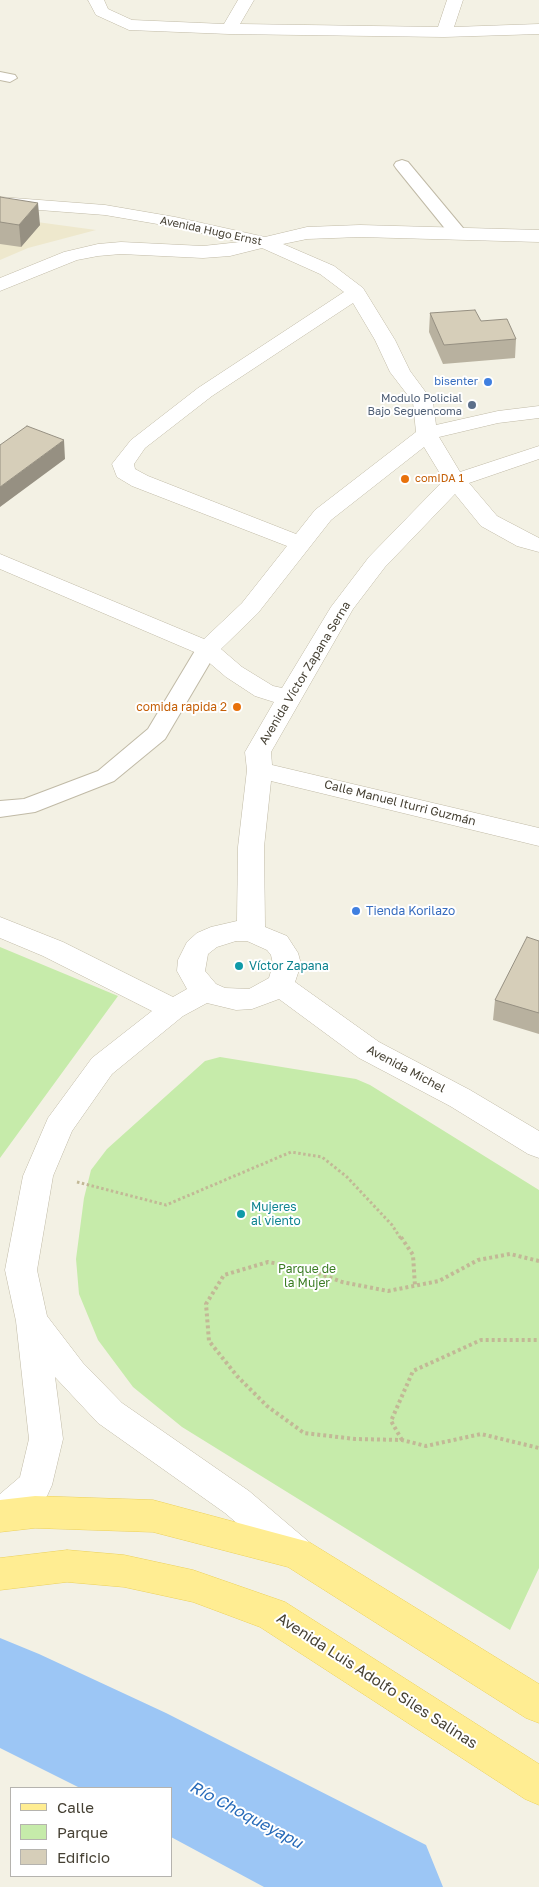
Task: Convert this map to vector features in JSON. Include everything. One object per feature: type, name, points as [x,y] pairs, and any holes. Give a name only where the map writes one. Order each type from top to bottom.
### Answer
[{"type":"main road","points":[[0,1516],[35,1512],[153,1516],[297,1553],[539,1705]]},
{"type":"main road","name":"Avenida Luis Adolfo Siles Salinas","points":[[0,1574],[67,1566],[124,1571],[193,1586],[272,1614],[539,1786]]},
{"type":"street","points":[[96,0],[102,12],[129,25],[229,29],[444,32],[539,29]]},
{"type":"street","points":[[229,29],[246,0]]},
{"type":"street","points":[[444,32],[454,0]]},
{"type":"street","name":"Avenida Hugo Ernst","points":[[0,202],[105,210],[174,222],[263,242],[327,270],[356,292],[385,340],[400,372],[423,402],[427,434],[455,481],[489,521],[526,541],[539,545]]},
{"type":"street","points":[[0,285],[71,256],[98,250],[121,248],[203,252],[230,250],[316,233],[360,231],[457,232],[539,236]]},
{"type":"street","points":[[301,544],[140,481],[126,472],[123,464],[138,444],[205,392],[356,292]]},
{"type":"street","points":[[207,649],[250,608],[323,515],[427,434],[498,417],[539,412]]},
{"type":"street","name":"Avenida Víctor Zapana Serna","points":[[251,932],[251,847],[260,770],[258,752],[288,698],[343,607],[377,562],[455,481],[539,452]]},
{"type":"street","points":[[0,561],[207,649],[234,672],[264,691],[288,698]]},
{"type":"street","name":"Calle Manuel Iturri Guzmán","points":[[260,770],[539,837]]},
{"type":"street","points":[[0,927],[53,949],[172,1009]]},
{"type":"street","points":[[236,931],[251,932],[277,943],[284,953],[287,964],[285,975],[279,985],[267,993],[252,999],[236,1000],[219,997],[206,991],[197,982],[191,970],[192,960],[198,949],[207,940],[221,934],[236,931]]},
{"type":"street","name":"Avenida Michel","points":[[279,985],[368,1050],[460,1098],[539,1146]]},
{"type":"street","points":[[0,1516],[34,1485],[46,1439],[32,1321],[11,1267],[38,1176],[59,1126],[102,1066],[172,1009],[206,991]]},
{"type":"street","points":[[32,1321],[71,1373],[110,1413],[237,1502],[297,1553]]},
{"type":"lane","points":[[402,165],[457,232]]},
{"type":"lane","points":[[0,809],[27,807],[106,776],[157,734],[207,649]]},
{"type":"path","points":[[74,1181],[166,1206],[291,1152],[322,1157],[347,1177],[392,1225],[413,1255],[415,1286]]},
{"type":"path","points":[[539,1261],[510,1254],[478,1260],[440,1281],[388,1290],[342,1282],[308,1269],[268,1262],[224,1275],[206,1304],[209,1341],[237,1376],[267,1406],[304,1433],[354,1439],[402,1440],[426,1446],[481,1434],[539,1448]]},
{"type":"path","points":[[402,1440],[390,1421],[413,1371],[481,1340],[539,1340]]},
{"type":"shaded area","points":[[0,217],[96,230],[28,248],[0,260]]},
{"type":"green space","points":[[0,947],[118,996],[0,1158]]},
{"type":"green space","name":"Parque de la Mujer","points":[[220,1057],[356,1079],[370,1085],[539,1190],[539,1568],[510,1630],[182,1427],[133,1387],[98,1340],[79,1294],[76,1259],[84,1198],[91,1170],[107,1149],[205,1061]]},
{"type":"building","points":[[0,197],[38,203],[19,225],[0,222]]},
{"type":"building","points":[[475,310],[481,321],[507,319],[516,339],[444,345],[430,313]]},
{"type":"building","points":[[27,426],[64,440],[0,487],[0,445]]},
{"type":"building","points":[[527,937],[539,941],[539,1013],[495,1000]]},
{"type":"waterway","name":"Río Choqueyapu","points":[[0,1691],[126,1752],[384,1887]]},
{"type":"place","name":"bisenter","points":[[488,382]]},
{"type":"place","name":"Modulo Policial Bajo Seguencoma","points":[[472,405]]},
{"type":"place","name":"comIDA 1","points":[[405,479]]},
{"type":"place","name":"comida rapida 2","points":[[237,707]]},
{"type":"place","name":"Tienda Korilazo","points":[[356,911]]},
{"type":"place","name":"Víctor Zapana","points":[[239,966]]},
{"type":"place","name":"Mujeres al viento","points":[[241,1214]]}]
